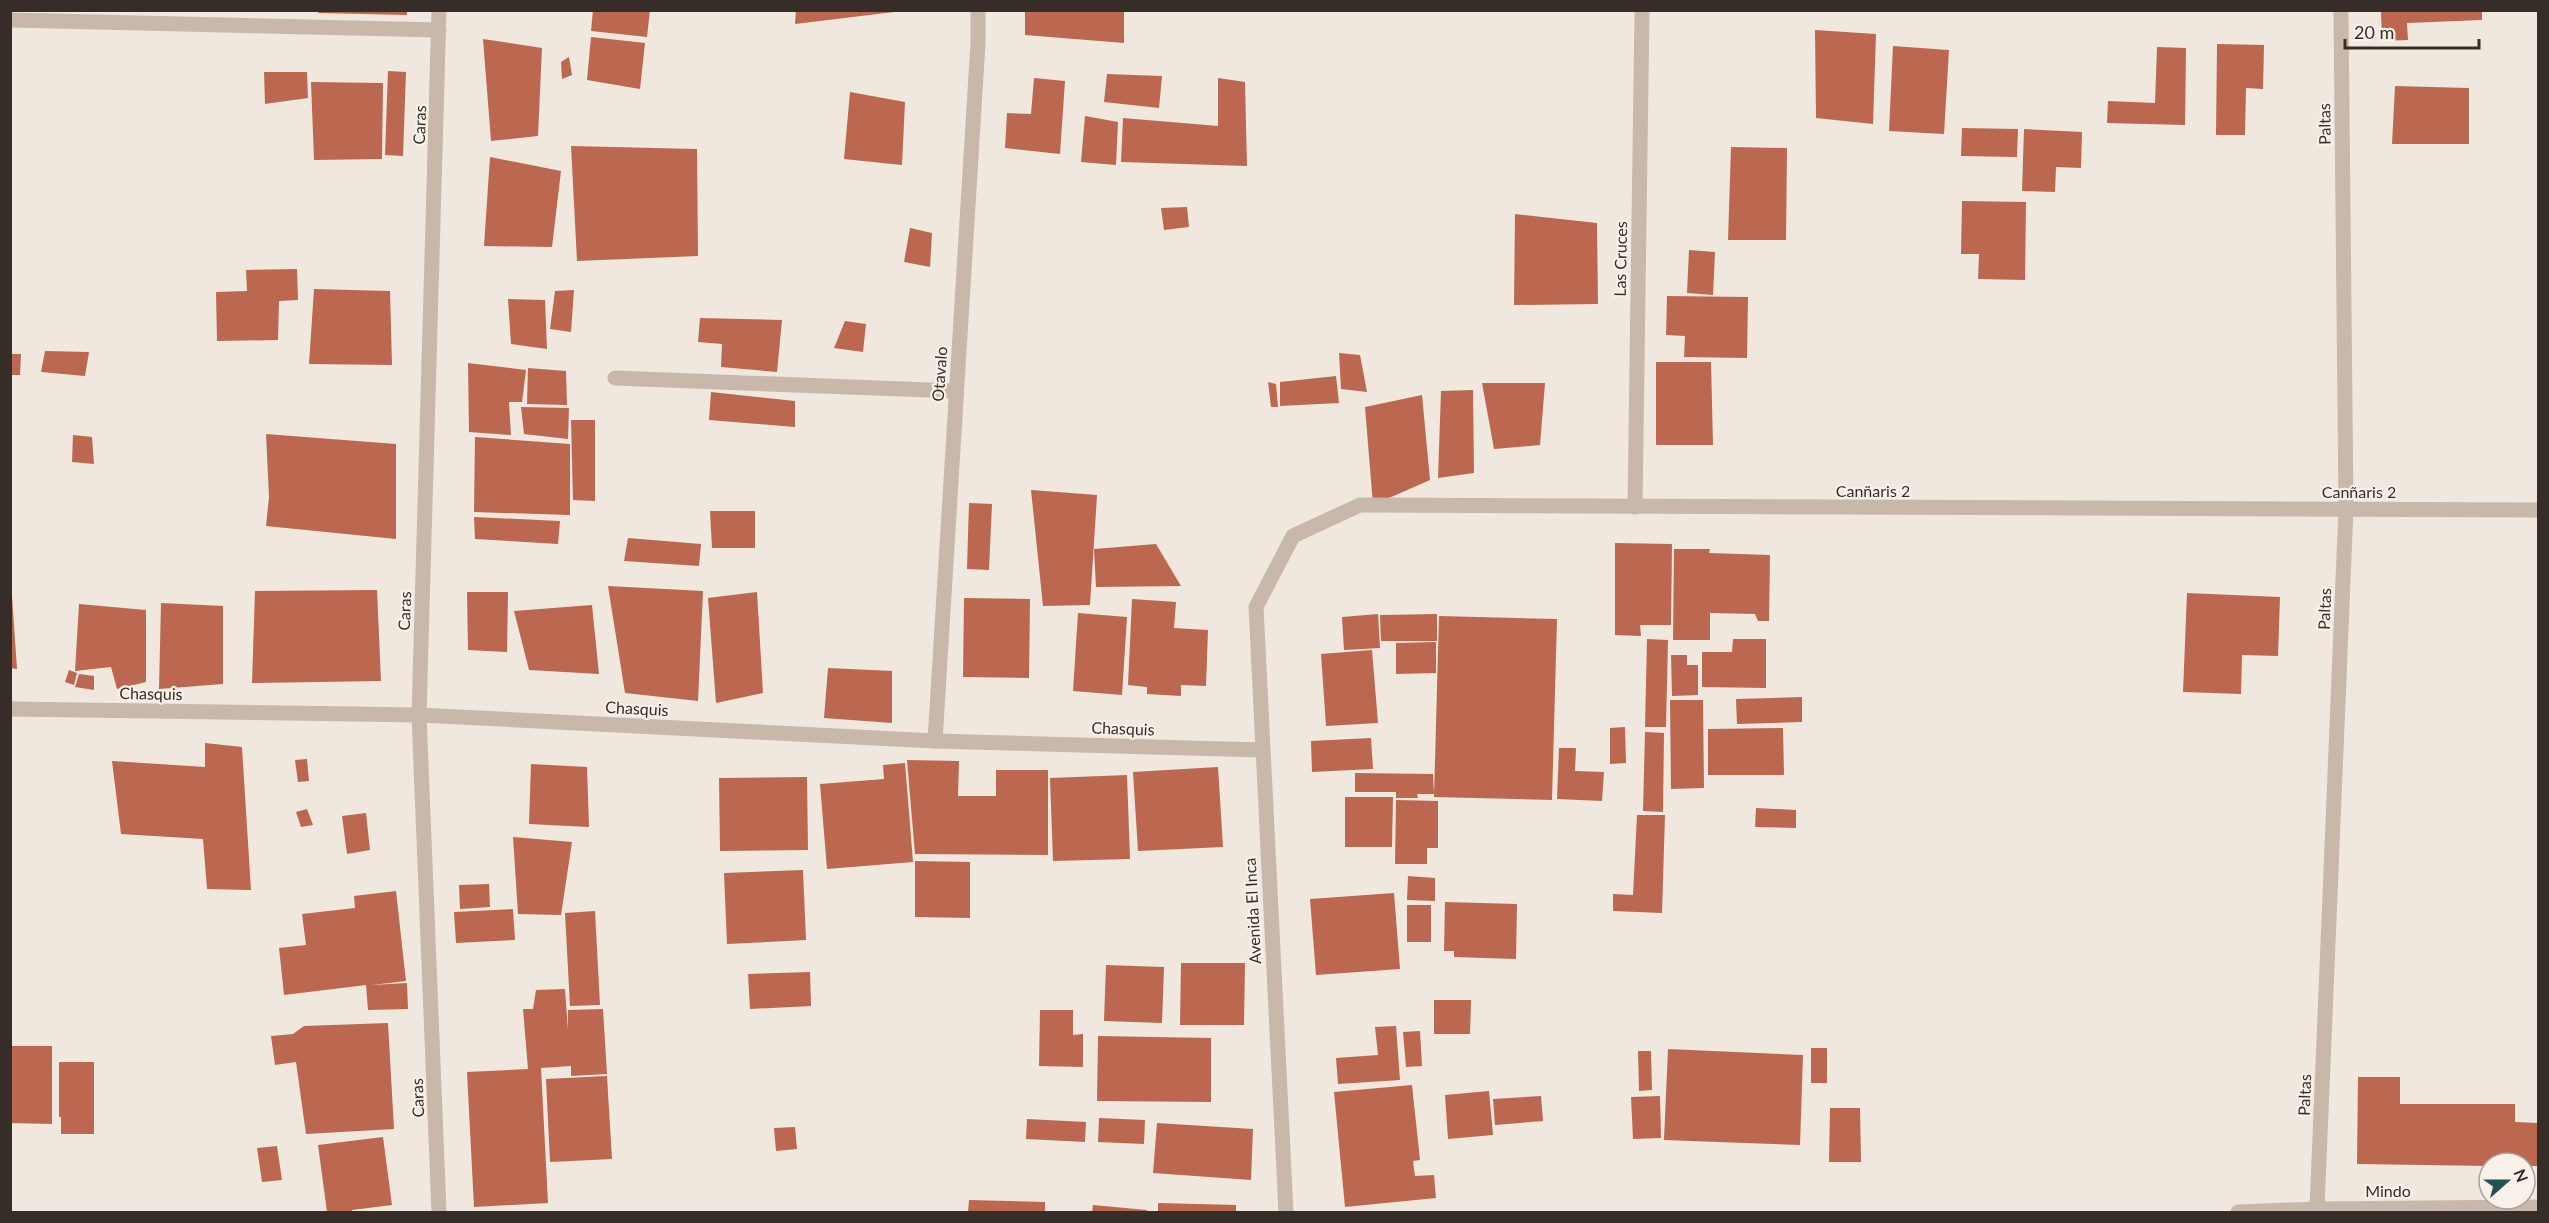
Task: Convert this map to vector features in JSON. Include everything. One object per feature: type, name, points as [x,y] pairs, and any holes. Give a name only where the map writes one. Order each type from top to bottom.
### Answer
[{"type":"street","name":"Caras","points":[[439,10],[419,715],[439,1212]]},
{"type":"street","name":"Otavalo","points":[[935,741],[978,43],[978,10]]},
{"type":"street","name":"Las Cruces","points":[[1635,507],[1642,10]]},
{"type":"street","name":"Paltas","points":[[2317,1209],[2346,508],[2341,10]]},
{"type":"street","points":[[10,20],[439,30]]},
{"type":"street","points":[[615,378],[956,391]]},
{"type":"street","name":"Canñaris 2","points":[[1256,607],[1293,536],[1360,505],[2538,510]]},
{"type":"street","name":"Avenida El Inca","points":[[1256,607],[1286,1212]]},
{"type":"street","name":"Chasquis","points":[[10,709],[419,715],[935,741],[1262,750]]},
{"type":"street","name":"Mindo","points":[[2238,1212],[2317,1209],[2477,1210]]},
{"type":"building","points":[[318,10],[407,10],[407,15],[318,13]]},
{"type":"building","points":[[593,10],[650,10],[647,37],[591,31]]},
{"type":"building","points":[[796,10],[894,10],[894,12],[795,24]]},
{"type":"building","points":[[1025,10],[1124,10],[1124,43],[1025,35]]},
{"type":"building","points":[[2482,10],[2482,20],[2407,23],[2408,40],[2382,41],[2381,11]]},
{"type":"building","points":[[1815,30],[1876,34],[1873,124],[1816,118]]},
{"type":"building","points":[[591,37],[645,43],[640,89],[587,80]]},
{"type":"building","points":[[483,39],[542,48],[538,136],[491,141]]},
{"type":"building","points":[[2217,44],[2264,45],[2263,89],[2246,88],[2245,135],[2216,135]]},
{"type":"building","points":[[1893,46],[1949,50],[1944,134],[1889,131]]},
{"type":"building","points":[[2157,47],[2186,48],[2185,125],[2107,123],[2108,101],[2155,103]]},
{"type":"building","points":[[569,57],[572,75],[562,79],[561,62]]},
{"type":"building","points":[[388,71],[406,72],[403,156],[385,155]]},
{"type":"building","points":[[264,72],[307,72],[308,98],[265,104]]},
{"type":"building","points":[[1107,74],[1162,76],[1159,108],[1104,102]]},
{"type":"building","points":[[1034,78],[1065,81],[1060,154],[1005,148],[1007,113],[1031,114]]},
{"type":"building","points":[[1218,78],[1245,82],[1247,166],[1121,162],[1123,118],[1218,126]]},
{"type":"building","points":[[311,82],[383,83],[382,159],[314,160]]},
{"type":"building","points":[[2395,86],[2469,88],[2469,144],[2392,144]]},
{"type":"building","points":[[850,92],[905,102],[902,165],[844,159]]},
{"type":"building","points":[[1085,116],[1118,122],[1116,165],[1081,162]]},
{"type":"building","points":[[1962,128],[2018,129],[2017,157],[1961,156]]},
{"type":"building","points":[[2024,129],[2082,132],[2081,168],[2056,167],[2055,192],[2022,191]]},
{"type":"building","points":[[571,146],[697,149],[698,256],[577,261]]},
{"type":"building","points":[[1731,147],[1787,148],[1786,240],[1728,240]]},
{"type":"building","points":[[490,157],[561,171],[552,247],[484,246]]},
{"type":"building","points":[[1962,201],[2026,202],[2025,280],[1978,279],[1979,254],[1961,254]]},
{"type":"building","points":[[1187,207],[1189,227],[1164,230],[1161,208]]},
{"type":"building","points":[[1515,214],[1597,223],[1598,304],[1514,305]]},
{"type":"building","points":[[910,228],[932,233],[930,267],[904,262]]},
{"type":"building","points":[[1689,250],[1715,252],[1713,295],[1687,293]]},
{"type":"building","points":[[297,269],[298,300],[279,301],[278,340],[217,341],[216,292],[247,291],[246,270]]},
{"type":"building","points":[[314,289],[390,291],[392,365],[309,364]]},
{"type":"building","points":[[574,290],[571,332],[550,329],[555,291]]},
{"type":"building","points":[[1667,296],[1748,297],[1747,358],[1684,357],[1685,336],[1666,335]]},
{"type":"building","points":[[508,299],[545,300],[547,349],[511,344]]},
{"type":"building","points":[[700,318],[782,320],[777,372],[721,367],[722,344],[698,342]]},
{"type":"building","points":[[845,321],[866,324],[863,352],[834,348]]},
{"type":"building","points":[[45,351],[89,352],[85,376],[41,372]]},
{"type":"building","points":[[1339,353],[1360,355],[1367,392],[1341,389]]},
{"type":"building","points":[[10,354],[21,354],[20,375],[10,375]]},
{"type":"building","points":[[1656,362],[1711,362],[1713,445],[1656,445]]},
{"type":"building","points":[[468,363],[526,370],[522,402],[509,402],[511,435],[469,432]]},
{"type":"building","points":[[528,368],[566,371],[567,405],[527,404]]},
{"type":"building","points":[[1336,376],[1339,403],[1280,406],[1280,382]]},
{"type":"building","points":[[1268,382],[1276,384],[1278,407],[1271,407]]},
{"type":"building","points":[[1482,383],[1545,383],[1540,445],[1494,449]]},
{"type":"building","points":[[1473,390],[1474,473],[1438,478],[1441,391]]},
{"type":"building","points":[[711,392],[795,401],[795,427],[709,420]]},
{"type":"building","points":[[1422,395],[1430,480],[1373,505],[1365,407]]},
{"type":"building","points":[[521,407],[569,408],[568,439],[524,434]]},
{"type":"building","points":[[571,420],[595,420],[595,501],[573,500]]},
{"type":"building","points":[[266,434],[396,444],[396,539],[266,526],[269,497]]},
{"type":"building","points":[[73,435],[92,437],[94,464],[72,462]]},
{"type":"building","points":[[475,437],[570,444],[570,515],[474,512]]},
{"type":"building","points":[[1031,490],[1097,495],[1090,605],[1043,606]]},
{"type":"building","points":[[969,503],[992,504],[989,570],[967,569]]},
{"type":"building","points":[[710,511],[755,511],[755,548],[712,548]]},
{"type":"building","points":[[474,517],[560,521],[558,544],[475,539]]},
{"type":"building","points":[[628,538],[701,544],[699,566],[624,561]]},
{"type":"building","points":[[1615,543],[1672,544],[1671,625],[1640,625],[1641,636],[1615,635]]},
{"type":"building","points":[[1156,544],[1181,586],[1096,587],[1094,549]]},
{"type":"building","points":[[1674,549],[1710,549],[1709,553],[1770,555],[1769,621],[1758,621],[1755,614],[1710,613],[1710,640],[1673,640]]},
{"type":"building","points":[[608,586],[703,591],[698,701],[625,693]]},
{"type":"building","points":[[377,590],[381,681],[252,683],[255,591]]},
{"type":"building","points":[[467,592],[508,592],[507,652],[468,650]]},
{"type":"building","points":[[757,592],[763,693],[716,703],[708,598]]},
{"type":"building","points":[[2187,593],[2280,597],[2278,656],[2242,655],[2241,694],[2183,692]]},
{"type":"building","points":[[10,596],[12,596],[17,669],[10,668]]},
{"type":"building","points":[[964,598],[1030,599],[1029,678],[963,677]]},
{"type":"building","points":[[1132,599],[1176,602],[1174,628],[1208,630],[1206,686],[1181,685],[1181,696],[1147,694],[1147,687],[1128,685]]},
{"type":"building","points":[[161,603],[223,606],[223,684],[159,689]]},
{"type":"building","points":[[79,604],[146,610],[146,682],[117,689],[111,667],[75,671]]},
{"type":"building","points":[[592,605],[599,674],[529,670],[514,611]]},
{"type":"building","points":[[1078,613],[1127,617],[1122,695],[1073,691]]},
{"type":"building","points":[[1378,614],[1380,648],[1344,650],[1342,617]]},
{"type":"building","points":[[1437,614],[1437,641],[1381,641],[1380,615]]},
{"type":"building","points":[[1439,616],[1557,619],[1552,800],[1434,797]]},
{"type":"building","points":[[1647,639],[1668,640],[1666,727],[1645,727]]},
{"type":"building","points":[[1733,639],[1766,639],[1766,688],[1702,687],[1702,652],[1732,652]]},
{"type":"building","points":[[1436,642],[1436,673],[1396,674],[1396,643]]},
{"type":"building","points":[[1372,650],[1378,723],[1326,726],[1321,654]]},
{"type":"building","points":[[1671,655],[1687,655],[1687,665],[1698,665],[1698,695],[1672,696]]},
{"type":"building","points":[[828,668],[892,671],[892,723],[824,718]]},
{"type":"building","points":[[69,670],[77,673],[74,685],[65,682]]},
{"type":"building","points":[[79,674],[94,676],[94,690],[75,687]]},
{"type":"building","points":[[1802,697],[1802,722],[1737,724],[1736,699]]},
{"type":"building","points":[[1670,700],[1703,700],[1704,788],[1671,789]]},
{"type":"building","points":[[1625,727],[1626,763],[1610,764],[1610,728]]},
{"type":"building","points":[[1783,728],[1784,775],[1708,775],[1708,729]]},
{"type":"building","points":[[1645,732],[1664,733],[1663,812],[1643,811]]},
{"type":"building","points":[[1371,738],[1373,769],[1312,772],[1311,741]]},
{"type":"building","points":[[205,743],[242,747],[251,890],[207,889],[203,839],[121,834],[112,761],[205,767]]},
{"type":"building","points":[[1559,748],[1576,748],[1575,771],[1604,772],[1602,801],[1557,799]]},
{"type":"building","points":[[307,759],[309,781],[298,782],[295,760]]},
{"type":"building","points":[[907,760],[959,761],[958,796],[996,796],[996,770],[1048,770],[1048,855],[915,854]]},
{"type":"building","points":[[905,763],[913,862],[827,869],[820,784],[884,779],[883,765]]},
{"type":"building","points":[[531,764],[587,767],[589,827],[529,824]]},
{"type":"building","points":[[1218,767],[1223,847],[1138,851],[1133,772]]},
{"type":"building","points":[[1355,773],[1433,774],[1434,794],[1417,794],[1418,798],[1396,798],[1396,792],[1355,792]]},
{"type":"building","points":[[1127,775],[1130,859],[1053,861],[1050,778]]},
{"type":"building","points":[[807,777],[808,850],[720,851],[719,778]]},
{"type":"building","points":[[1345,797],[1393,797],[1392,847],[1345,847]]},
{"type":"building","points":[[1396,800],[1438,801],[1438,848],[1427,848],[1427,864],[1395,864]]},
{"type":"building","points":[[1756,808],[1796,810],[1796,828],[1755,827]]},
{"type":"building","points":[[307,809],[313,825],[301,827],[296,812]]},
{"type":"building","points":[[366,813],[370,850],[347,854],[342,816]]},
{"type":"building","points":[[1637,815],[1665,815],[1662,913],[1613,911],[1613,894],[1633,895]]},
{"type":"building","points":[[513,837],[572,842],[561,915],[518,914]]},
{"type":"building","points":[[915,861],[970,862],[970,918],[915,917]]},
{"type":"building","points":[[803,870],[806,940],[727,944],[724,873]]},
{"type":"building","points":[[1408,876],[1435,878],[1435,901],[1407,900]]},
{"type":"building","points":[[489,884],[490,907],[460,909],[459,885]]},
{"type":"building","points":[[396,891],[406,981],[372,985],[407,983],[408,1009],[368,1010],[366,985],[284,995],[279,948],[306,945],[302,914],[355,908],[354,896]]},
{"type":"building","points":[[1394,893],[1400,969],[1316,975],[1310,899]]},
{"type":"building","points":[[1445,902],[1517,904],[1516,959],[1454,957],[1454,951],[1444,951]]},
{"type":"building","points":[[1407,905],[1431,905],[1431,942],[1407,942]]},
{"type":"building","points":[[513,909],[515,940],[456,943],[454,912]]},
{"type":"building","points":[[595,911],[600,1005],[570,1006],[565,913]]},
{"type":"building","points":[[1181,963],[1245,963],[1244,1025],[1180,1025]]},
{"type":"building","points":[[1106,965],[1164,967],[1162,1023],[1104,1021]]},
{"type":"building","points":[[810,972],[811,1006],[750,1009],[748,974]]},
{"type":"building","points":[[565,989],[568,1030],[568,1010],[603,1009],[607,1074],[571,1076],[571,1066],[541,1068],[548,1203],[474,1207],[467,1072],[528,1069],[523,1009],[533,1009],[536,990]]},
{"type":"building","points":[[1434,1000],[1471,1000],[1470,1034],[1434,1034]]},
{"type":"building","points":[[1040,1010],[1073,1010],[1073,1035],[1083,1034],[1083,1067],[1039,1066]]},
{"type":"building","points":[[388,1023],[394,1129],[306,1134],[296,1062],[275,1065],[271,1036],[293,1034],[304,1026]]},
{"type":"building","points":[[1396,1026],[1400,1080],[1338,1084],[1336,1058],[1378,1055],[1375,1027]]},
{"type":"building","points":[[1420,1031],[1422,1066],[1406,1067],[1403,1032]]},
{"type":"building","points":[[1098,1036],[1211,1038],[1211,1102],[1097,1101]]},
{"type":"building","points":[[10,1046],[52,1046],[52,1124],[10,1123]]},
{"type":"building","points":[[1811,1048],[1827,1048],[1827,1083],[1811,1083]]},
{"type":"building","points":[[1668,1049],[1803,1055],[1800,1145],[1664,1140]]},
{"type":"building","points":[[1638,1051],[1651,1051],[1652,1090],[1639,1091]]},
{"type":"building","points":[[59,1062],[94,1062],[94,1134],[61,1134]]},
{"type":"building","points":[[607,1076],[612,1159],[550,1162],[546,1079]]},
{"type":"building","points":[[2358,1077],[2400,1077],[2400,1104],[2515,1104],[2515,1122],[2538,1123],[2538,1166],[2537,1151],[2477,1151],[2477,1166],[2357,1164]]},
{"type":"building","points":[[1412,1085],[1420,1160],[1413,1161],[1415,1176],[1434,1175],[1436,1198],[1345,1207],[1334,1092]]},
{"type":"building","points":[[1489,1091],[1493,1135],[1448,1139],[1445,1095]]},
{"type":"building","points":[[1541,1096],[1543,1121],[1495,1125],[1493,1099]]},
{"type":"building","points":[[1660,1096],[1661,1138],[1633,1139],[1631,1097]]},
{"type":"building","points":[[1830,1108],[1860,1108],[1861,1162],[1829,1162]]},
{"type":"building","points":[[1099,1118],[1145,1120],[1144,1144],[1098,1142]]},
{"type":"building","points":[[1027,1119],[1086,1122],[1085,1142],[1026,1139]]},
{"type":"building","points":[[1157,1123],[1253,1129],[1251,1180],[1153,1173]]},
{"type":"building","points":[[795,1127],[797,1149],[776,1151],[774,1128]]},
{"type":"building","points":[[383,1137],[392,1205],[352,1210],[352,1212],[327,1212],[318,1145]]},
{"type":"building","points":[[277,1146],[282,1180],[262,1182],[257,1148]]},
{"type":"building","points":[[969,1200],[1045,1202],[1045,1212],[968,1212]]},
{"type":"building","points":[[1158,1203],[1236,1205],[1236,1212],[1158,1212]]},
{"type":"building","points":[[1093,1205],[1147,1210],[1147,1212],[1092,1212]]}]
